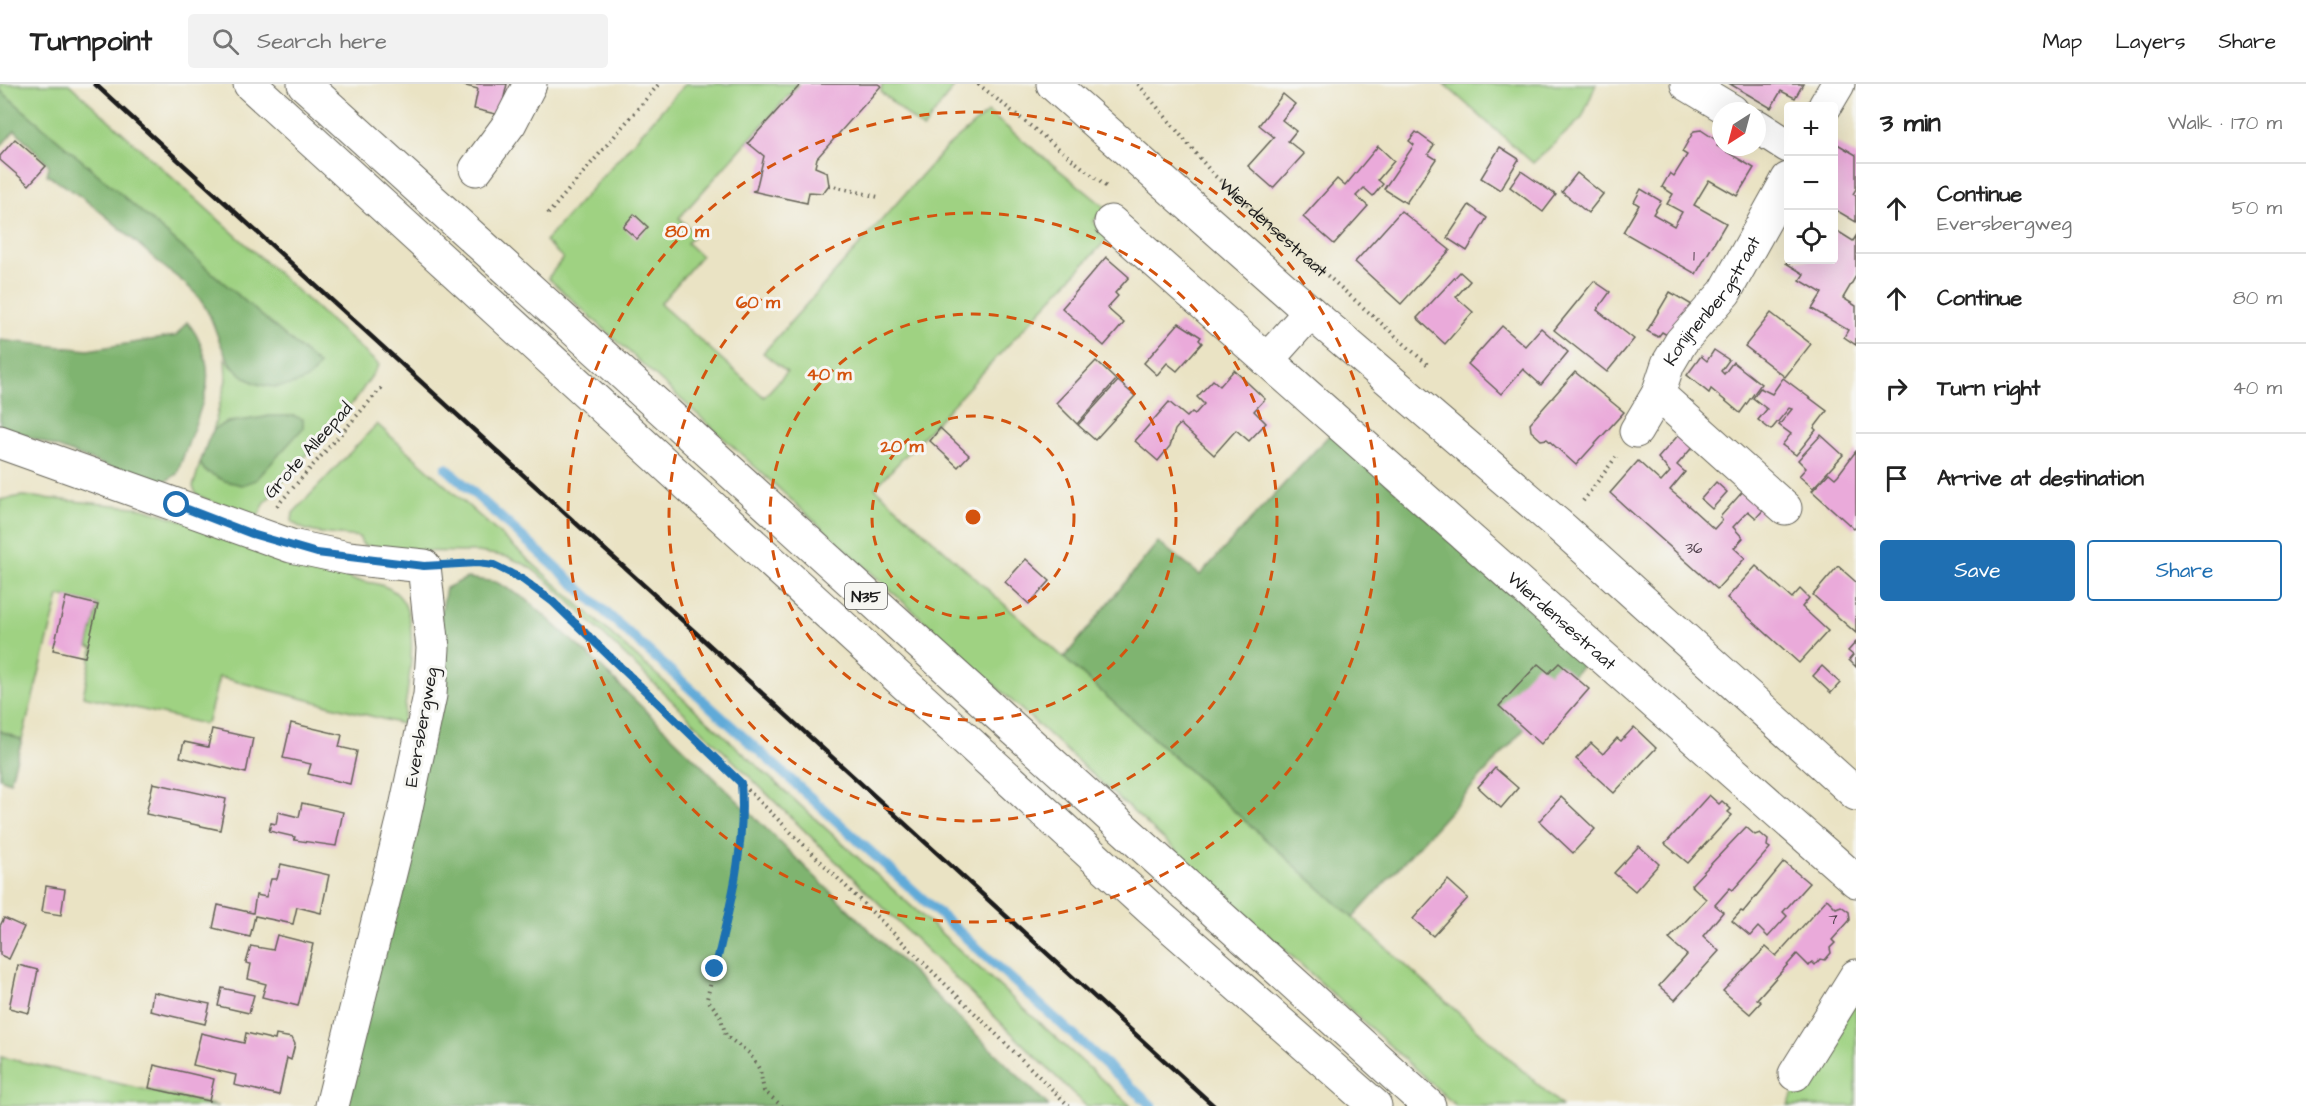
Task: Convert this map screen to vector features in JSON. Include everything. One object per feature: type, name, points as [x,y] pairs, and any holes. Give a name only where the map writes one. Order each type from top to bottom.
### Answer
[{"type":"street","name":"N35","points":[[250,84],[1152,910],[1375,1106]]},
{"type":"street","name":"N35","points":[[304,84],[1429,1106]]},
{"type":"street","points":[[476,169],[510,123],[530,84]]},
{"type":"street","points":[[1053,84],[1310,312],[1562,528],[1856,794]]},
{"type":"street","points":[[1687,84],[1717,102]]},
{"type":"street","points":[[1827,102],[1838,84]]},
{"type":"street","points":[[1766,132],[1784,143]]},
{"type":"street","name":"Konijnenbergstraat","points":[[1636,431],[1658,394],[1668,364],[1681,342],[1725,292],[1784,186]]},
{"type":"street","name":"Wierdensestraat","points":[[1111,222],[1856,881]]},
{"type":"street","points":[[1267,360],[1310,312]]},
{"type":"street","points":[[1658,394],[1785,508]]},
{"type":"street","points":[[0,442],[252,534],[317,553],[424,566]]},
{"type":"street","name":"Eversbergweg","points":[[332,1106],[404,817],[430,695],[433,648],[424,566]]},
{"type":"street","points":[[1795,1074],[1856,976]]},
{"type":"path","points":[[548,214],[659,84]]},
{"type":"path","name":"Wierdensestraat","points":[[1138,84],[1213,174],[1432,368]]},
{"type":"path","points":[[829,185],[878,197]]},
{"type":"path","name":"Grote Alleepad","points":[[252,534],[384,385]]},
{"type":"path","points":[[1562,528],[1636,431]]},
{"type":"path","points":[[1574,494],[1583,501]]},
{"type":"path","points":[[424,566],[477,563],[494,565],[522,579],[553,602],[608,652],[1068,1105]]},
{"type":"path","points":[[741,783],[743,809],[735,885],[707,999],[720,1015],[726,1036],[744,1048],[758,1066],[764,1090],[782,1106]]},
{"type":"green space","points":[[0,84],[69,84],[379,365],[358,396],[266,501],[258,516],[250,519],[197,495],[193,487],[200,463],[205,471],[294,416],[227,422],[213,431],[226,380],[225,359],[233,368],[318,365],[0,90]]},
{"type":"green space","points":[[685,84],[799,84],[679,218],[695,234],[687,243],[701,256],[660,304],[764,397],[787,372],[763,353],[945,149],[988,112],[1106,208],[1093,222],[1110,236],[875,488],[1562,1106],[1456,1106],[548,278],[563,258],[545,241]]},
{"type":"green space","points":[[882,84],[956,84],[923,129],[881,92]]},
{"type":"green space","points":[[1444,84],[1596,84],[1582,118],[1533,163]]},
{"type":"green space","points":[[0,90],[319,365],[314,372],[298,383],[279,387],[259,384],[239,373],[225,353],[206,309],[191,289],[93,206],[47,175],[49,165],[15,130],[0,147]]},
{"type":"green space","points":[[187,322],[203,351],[208,376],[207,384],[177,474],[166,481],[147,481],[0,426],[0,340],[88,350],[176,336]]},
{"type":"green space","points":[[269,416],[294,416],[303,419],[303,428],[256,480],[242,485],[225,481],[205,471],[200,463],[213,431],[231,422]]},
{"type":"green space","points":[[377,424],[1131,1106],[1086,1106],[668,697],[551,584],[528,566],[508,557],[478,552],[399,551],[363,545],[359,537],[314,532],[292,521],[293,513]]},
{"type":"green space","points":[[1331,433],[1587,660],[1353,918],[1064,658],[1158,542],[1200,575]]},
{"type":"green space","points":[[23,496],[143,508],[348,573],[350,579],[381,585],[392,590],[405,605],[411,637],[409,676],[402,724],[219,677],[208,721],[204,724],[83,696],[93,648],[88,647],[98,605],[59,596],[22,740],[0,731],[0,500]]},
{"type":"green space","points":[[467,578],[496,582],[526,599],[596,662],[1049,1106],[347,1106],[446,588]]},
{"type":"green space","points":[[0,731],[22,740],[10,782],[0,778]]},
{"type":"green space","points":[[1856,999],[1856,1106],[1788,1106],[1794,1091]]},
{"type":"green space","points":[[1,1057],[218,1106],[0,1106]]},
{"type":"building","points":[[458,84],[507,84],[500,115],[474,109],[478,89]]},
{"type":"building","points":[[801,84],[878,84],[881,86],[817,158],[815,167],[827,172],[829,185],[823,193],[809,192],[807,203],[752,191],[756,190],[764,156],[748,143]]},
{"type":"building","points":[[1730,84],[1803,84],[1795,98],[1781,91],[1771,108],[1766,105],[1766,102],[1761,102]]},
{"type":"building","points":[[1283,94],[1295,104],[1282,120],[1296,131],[1288,141],[1304,154],[1273,188],[1248,166],[1274,137],[1259,125]]},
{"type":"building","points":[[1701,130],[1712,137],[1712,156],[1734,156],[1754,168],[1737,196],[1709,180],[1694,205],[1726,223],[1696,274],[1623,232],[1639,205],[1634,202],[1641,189],[1661,201],[1653,214],[1674,226],[1682,212],[1667,204],[1673,194],[1662,187],[1670,173],[1674,176],[1687,155],[1682,152],[1694,131]]},
{"type":"building","points":[[1416,132],[1434,145],[1428,154],[1436,159],[1406,203],[1384,189],[1414,145],[1409,141]]},
{"type":"building","points":[[15,139],[46,166],[29,185],[0,160],[0,156]]},
{"type":"building","points":[[1838,144],[1856,155],[1856,189],[1853,194],[1856,196],[1856,222],[1838,211]]},
{"type":"building","points":[[1378,146],[1394,161],[1378,180],[1383,184],[1373,196],[1364,188],[1356,196],[1368,206],[1334,244],[1303,217],[1337,179],[1345,186]]},
{"type":"building","points":[[1500,147],[1519,159],[1500,190],[1481,178]]},
{"type":"building","points":[[1521,171],[1556,195],[1543,212],[1510,187]]},
{"type":"building","points":[[1577,173],[1603,194],[1588,213],[1562,192]]},
{"type":"building","points":[[1469,205],[1487,218],[1467,251],[1447,238]]},
{"type":"building","points":[[1401,211],[1450,250],[1401,304],[1355,262]]},
{"type":"building","points":[[634,214],[648,227],[637,239],[623,227]]},
{"type":"building","points":[[1838,232],[1853,241],[1856,236],[1856,276],[1843,298],[1856,306],[1856,345],[1844,337],[1848,330],[1812,309],[1822,293],[1800,280],[1804,274],[1788,264],[1838,264]]},
{"type":"building","points":[[1106,257],[1129,277],[1115,293],[1118,296],[1107,308],[1124,323],[1104,346],[1062,308]]},
{"type":"building","points":[[1460,272],[1470,281],[1456,297],[1473,312],[1445,344],[1417,318]]},
{"type":"building","points":[[1594,281],[1610,292],[1597,310],[1634,339],[1607,372],[1554,330]]},
{"type":"building","points":[[1670,292],[1692,305],[1672,338],[1662,332],[1658,337],[1647,331]]},
{"type":"building","points":[[1771,313],[1811,344],[1785,377],[1745,346]]},
{"type":"building","points":[[1179,323],[1201,337],[1199,340],[1202,343],[1177,371],[1167,363],[1157,375],[1144,363]]},
{"type":"building","points":[[1502,326],[1525,346],[1541,328],[1568,352],[1541,385],[1523,369],[1501,394],[1468,364]]},
{"type":"building","points":[[1714,350],[1729,360],[1721,371],[1724,374],[1733,362],[1761,384],[1740,413],[1711,389],[1709,393],[1687,375],[1701,356],[1707,361]]},
{"type":"building","points":[[1096,361],[1116,380],[1077,424],[1056,403]]},
{"type":"building","points":[[1234,370],[1265,399],[1254,411],[1266,423],[1249,441],[1236,430],[1214,455],[1180,424],[1175,430],[1170,446],[1158,461],[1135,441],[1169,402],[1187,417],[1192,412],[1195,414],[1204,404],[1197,397],[1213,380],[1220,386]]},
{"type":"building","points":[[1575,372],[1624,412],[1576,465],[1547,439],[1541,440],[1531,431],[1530,423]]},
{"type":"building","points":[[1783,378],[1827,411],[1814,428],[1816,430],[1796,455],[1782,445],[1791,434],[1779,425],[1792,409],[1789,408],[1771,430],[1758,420],[1767,409],[1753,398],[1760,388],[1772,394]]},
{"type":"building","points":[[1118,381],[1135,396],[1095,440],[1078,425]]},
{"type":"building","points":[[940,428],[969,455],[958,467],[930,441]]},
{"type":"building","points":[[1682,431],[1696,443],[1677,465],[1685,472],[1670,490],[1714,529],[1722,520],[1720,517],[1745,489],[1766,507],[1756,518],[1748,511],[1733,527],[1743,538],[1734,548],[1745,558],[1717,589],[1610,493],[1638,461],[1661,482],[1670,472],[1658,458]]},
{"type":"building","points":[[1821,435],[1843,455],[1813,488],[1799,476],[1806,468],[1798,460]]},
{"type":"building","points":[[1856,451],[1856,527],[1854,529],[1812,491],[1829,473],[1835,478]]},
{"type":"building","points":[[1716,482],[1727,492],[1712,509],[1701,499]]},
{"type":"building","points":[[1026,559],[1050,581],[1029,604],[1005,582]]},
{"type":"building","points":[[1756,566],[1792,598],[1800,589],[1809,598],[1802,607],[1828,631],[1799,663],[1727,598]]},
{"type":"building","points":[[1838,566],[1856,582],[1856,633],[1813,595]]},
{"type":"building","points":[[66,597],[98,605],[85,657],[53,650]]},
{"type":"building","points":[[1856,642],[1856,667],[1849,660],[1853,655],[1848,651]]},
{"type":"building","points":[[1559,663],[1589,689],[1541,744],[1499,706],[1538,664],[1549,673]]},
{"type":"building","points":[[1822,666],[1840,683],[1831,693],[1813,676]]},
{"type":"building","points":[[291,723],[342,735],[339,747],[357,751],[350,784],[308,774],[311,764],[283,758]]},
{"type":"building","points":[[1634,727],[1656,748],[1614,793],[1576,759],[1591,743],[1603,754],[1617,738],[1621,741]]},
{"type":"building","points":[[212,729],[253,738],[246,773],[180,757],[184,742],[208,747]]},
{"type":"building","points":[[1495,768],[1518,788],[1501,808],[1478,787]]},
{"type":"building","points":[[153,783],[226,799],[220,830],[146,814]]},
{"type":"building","points":[[1709,795],[1719,804],[1722,801],[1731,809],[1728,812],[1732,815],[1688,863],[1665,844]]},
{"type":"building","points":[[1561,797],[1595,829],[1573,853],[1539,821]]},
{"type":"building","points":[[302,803],[343,812],[336,846],[294,840],[295,837],[269,831],[271,823],[276,824],[278,812],[299,817]]},
{"type":"building","points":[[1746,827],[1755,835],[1760,833],[1768,840],[1767,846],[1770,848],[1733,890],[1730,888],[1715,905],[1723,912],[1703,936],[1719,951],[1675,1000],[1659,986],[1687,955],[1669,939],[1706,899],[1691,885]]},
{"type":"building","points":[[1639,846],[1659,864],[1635,891],[1614,873]]},
{"type":"building","points":[[1784,862],[1809,883],[1783,912],[1787,916],[1768,937],[1758,927],[1750,936],[1732,921],[1741,911],[1743,912]]},
{"type":"building","points":[[281,864],[329,875],[321,913],[297,907],[293,924],[255,916],[250,937],[213,928],[218,905],[253,913],[256,895],[266,897],[271,879],[277,879]]},
{"type":"building","points":[[1448,880],[1468,898],[1433,936],[1413,919]]},
{"type":"building","points":[[46,886],[65,889],[61,915],[42,912]]},
{"type":"building","points":[[1827,899],[1836,908],[1841,906],[1849,912],[1850,920],[1832,940],[1835,943],[1825,960],[1820,959],[1815,965],[1812,962],[1809,966],[1797,954],[1757,999],[1761,1002],[1750,1014],[1723,991],[1766,947],[1776,956]]},
{"type":"building","points":[[4,918],[24,927],[9,959],[0,955],[0,926]]},
{"type":"building","points":[[277,935],[313,944],[298,1006],[262,997],[266,984],[248,979],[251,964],[246,963],[251,946],[273,950]]},
{"type":"building","points":[[18,965],[38,970],[29,1013],[9,1008]]},
{"type":"building","points":[[222,988],[254,995],[249,1013],[218,1006]]},
{"type":"building","points":[[153,992],[210,1004],[205,1024],[150,1011]]},
{"type":"building","points":[[201,1033],[244,1043],[246,1033],[275,1040],[276,1035],[292,1038],[295,1044],[291,1060],[287,1058],[279,1095],[234,1085],[236,1075],[193,1065]]},
{"type":"building","points":[[154,1065],[214,1079],[209,1101],[149,1088]]},
{"type":"waterway","points":[[446,468],[1152,1106]]},
{"type":"railway","points":[[95,84],[1214,1106]]},
{"type":"route","points":[[177,505],[252,534],[317,553],[424,566],[477,563],[494,565],[522,579],[553,602],[615,659],[741,783],[743,809],[735,885],[715,969]]}]
